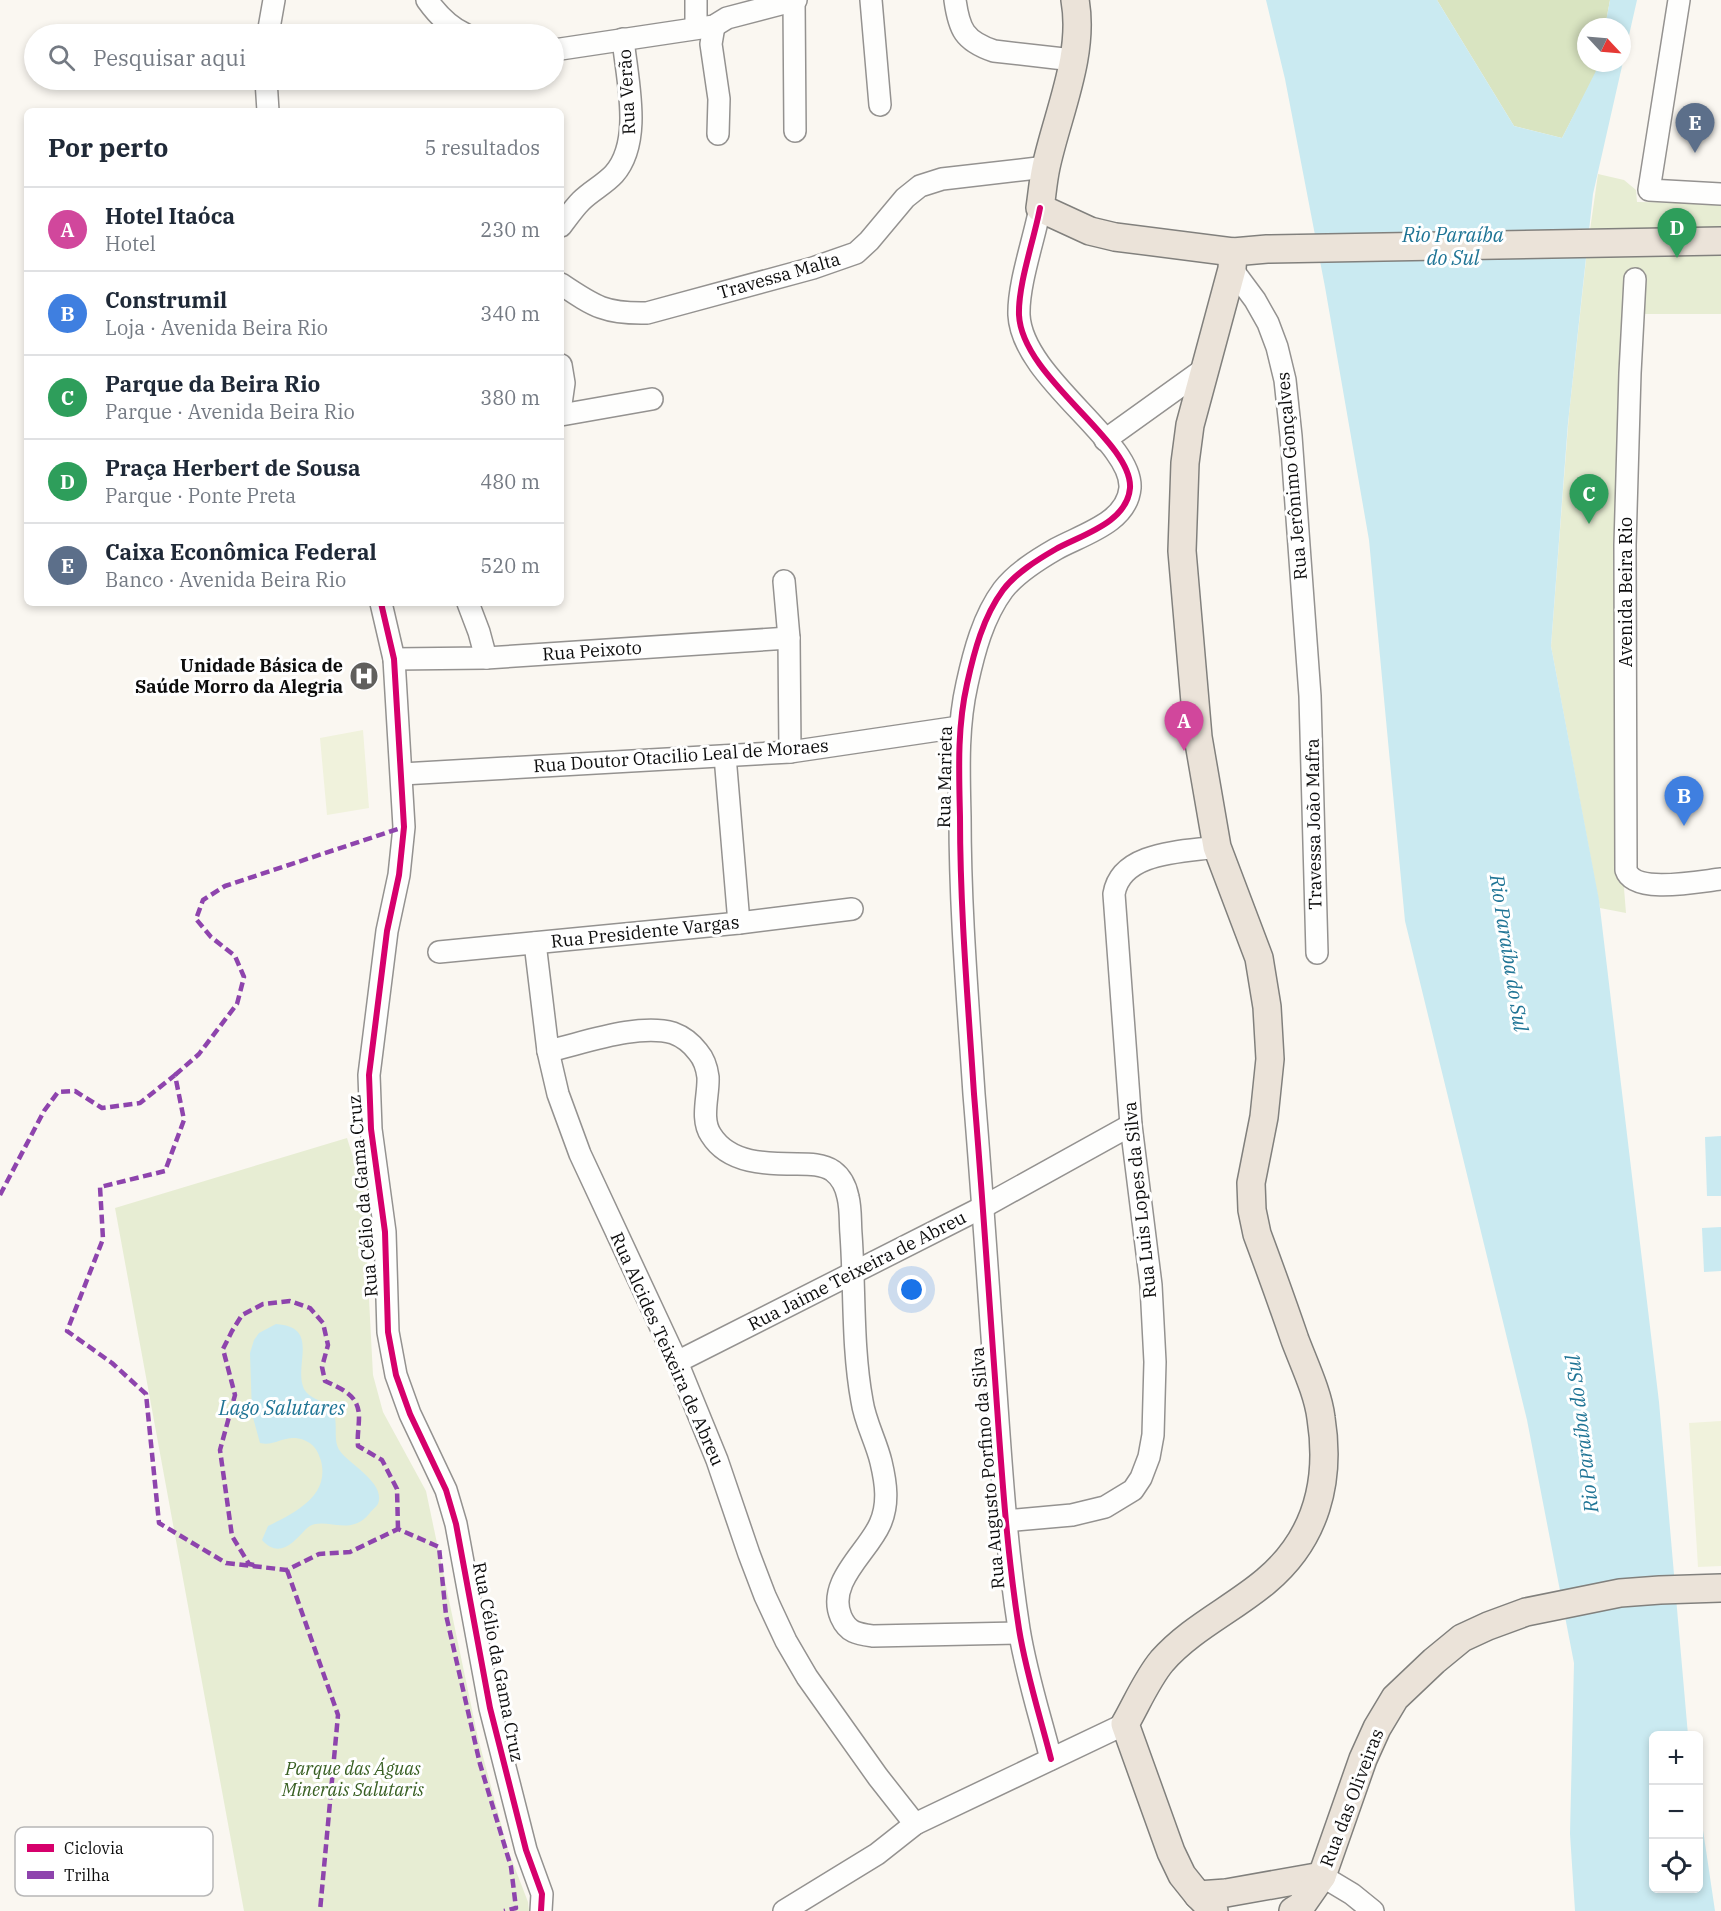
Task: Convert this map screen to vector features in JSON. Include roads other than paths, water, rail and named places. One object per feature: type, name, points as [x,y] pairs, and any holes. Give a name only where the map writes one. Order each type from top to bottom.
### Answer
[{"type":"main road","points":[[1075,0],[1077,23],[1072,60],[1064,105],[1046,167],[1040,208],[1090,231],[1233,260],[1267,249],[1721,242]]},
{"type":"main road","points":[[1206,1903],[1182,1875],[1171,1852],[1125,1724],[1162,1661],[1203,1627],[1254,1592],[1289,1561],[1304,1538],[1316,1512],[1322,1489],[1324,1467],[1321,1416],[1257,1234],[1252,1209],[1251,1183],[1264,1117],[1270,1059],[1267,1007],[1259,958],[1217,847],[1198,736],[1182,551],[1185,463],[1190,425],[1233,260]]},
{"type":"main road","name":"Rua das Oliveiras","points":[[1293,1911],[1301,1906],[1322,1876],[1363,1759],[1377,1728],[1395,1698],[1434,1660],[1462,1638],[1526,1612],[1620,1593],[1721,1588]]},
{"type":"main road","name":"Rua das Oliveiras","points":[[1206,1903],[1226,1893],[1322,1876]]},
{"type":"street","points":[[270,24],[274,0]]},
{"type":"street","points":[[427,0],[448,24]]},
{"type":"street","points":[[696,0],[711,44],[719,99],[718,134]]},
{"type":"street","points":[[564,48],[705,27],[727,18],[795,0],[795,131]]},
{"type":"street","points":[[871,0],[880,105]]},
{"type":"street","points":[[955,0],[963,33],[982,47],[994,51],[1072,60]]},
{"type":"street","points":[[1679,0],[1649,190],[1721,194]]},
{"type":"street","name":"Rua Verão","points":[[564,222],[579,202],[612,176],[628,150],[631,135],[623,39]]},
{"type":"street","points":[[267,90],[268,108]]},
{"type":"street","name":"Travessa Malta","points":[[564,286],[604,310],[647,313],[813,268],[856,253],[869,241],[904,198],[920,186],[942,179],[1046,167]]},
{"type":"street","name":"Rua Marieta","points":[[983,1207],[960,872],[959,727],[976,646],[988,616],[1003,590],[1021,572],[1053,550],[1105,524],[1118,514],[1127,500],[1130,485],[1126,469],[1117,454],[1055,383],[1035,356],[1023,334],[1019,314],[1020,305],[1040,208]]},
{"type":"street","name":"Rua Jerônimo Gonçalves","points":[[1233,260],[1268,323],[1277,346],[1285,380],[1310,696]]},
{"type":"street","name":"Avenida Beira Rio","points":[[1635,279],[1625,533],[1626,862],[1628,875],[1638,882],[1656,885],[1721,879]]},
{"type":"street","points":[[1105,440],[1204,369]]},
{"type":"street","points":[[564,414],[652,399]]},
{"type":"street","points":[[784,580],[789,638],[790,752]]},
{"type":"street","name":"Rua Célio da Gama Cruz","points":[[382,606],[394,659],[404,827],[399,875],[387,931],[369,1075],[371,1129],[385,1232],[388,1332],[396,1375],[410,1414],[446,1490],[456,1524],[490,1708],[526,1850],[542,1903]]},
{"type":"street","points":[[469,606],[486,658]]},
{"type":"street","name":"Rua Peixoto","points":[[394,659],[486,658],[789,638]]},
{"type":"street","name":"Travessa João Mafra","points":[[1310,696],[1317,953]]},
{"type":"street","name":"Rua Doutor Otacilio Leal de Moraes","points":[[402,774],[790,752],[959,727]]},
{"type":"street","points":[[725,756],[739,923]]},
{"type":"street","name":"Rua Luis Lopes da Silva","points":[[1005,1521],[1072,1515],[1105,1507],[1133,1490],[1141,1478],[1149,1457],[1153,1435],[1155,1362],[1151,1285],[1131,1125],[1113,901],[1115,886],[1124,872],[1133,865],[1147,858],[1217,847]]},
{"type":"street","name":"Rua Presidente Vargas","points":[[439,952],[739,923],[852,909]]},
{"type":"street","name":"Rua Alcides Teixeira de Abreu","points":[[535,943],[549,1051],[558,1094],[580,1154],[677,1362],[717,1460],[749,1554],[786,1641],[807,1677],[878,1777],[915,1824]]},
{"type":"street","points":[[549,1051],[627,1033],[651,1031],[674,1033],[691,1043],[702,1057],[708,1075],[705,1116],[710,1134],[721,1146],[735,1156],[753,1162],[815,1165],[832,1170],[843,1181],[848,1196],[862,1403],[881,1461],[886,1490],[884,1511],[879,1526],[844,1581],[839,1599],[840,1613],[845,1625],[851,1631],[873,1636],[1019,1634]]},
{"type":"street","name":"Rua Jaime Teixeira de Abreu","points":[[677,1362],[983,1207],[1131,1125]]},
{"type":"street","name":"Rua Augusto Porfino da Silva","points":[[983,1207],[1005,1521],[1019,1634],[1051,1759]]},
{"type":"street","points":[[784,1911],[877,1854],[915,1824],[1125,1724]]},
{"type":"street","points":[[1322,1876],[1352,1894],[1373,1911]]},
{"type":"street","points":[[542,1903],[557,1911]]},
{"type":"water","name":"Rio Paraíba do Sul","points":[[1266,0],[1437,0],[1514,126],[1562,138],[1595,72],[1621,72],[1593,194],[1568,423],[1551,646],[1599,900],[1659,1402],[1688,1731],[1649,1731],[1649,1893],[1703,1893],[1703,1830],[1715,1911],[1575,1911],[1570,1834],[1574,1663],[1527,1420],[1405,921],[1369,540],[1325,287],[1285,79]]},
{"type":"water","name":"Rio Paraíba do Sul","points":[[1610,0],[1637,0],[1631,26],[1631,18],[1607,18]]},
{"type":"water","points":[[1721,1136],[1721,1196],[1707,1196],[1705,1137]]},
{"type":"water","points":[[1721,1227],[1721,1271],[1704,1272],[1702,1228]]},
{"type":"water","name":"Lago Salutares","points":[[276,1324],[290,1327],[298,1332],[303,1349],[301,1379],[304,1389],[309,1395],[330,1407],[335,1417],[337,1446],[372,1482],[379,1496],[378,1504],[361,1521],[344,1526],[320,1523],[312,1525],[291,1544],[280,1549],[268,1546],[262,1540],[268,1526],[308,1502],[320,1484],[322,1473],[318,1454],[313,1446],[304,1440],[291,1438],[266,1444],[260,1443],[252,1414],[250,1353],[259,1333]]},
{"type":"place","name":"Caixa Econômica Federal","points":[[1695,153]]},
{"type":"place","name":"Praça Herbert de Sousa","points":[[1677,258]]},
{"type":"place","name":"Parque da Beira Rio","points":[[1589,524]]},
{"type":"place","name":"Unidade Básica de Saúde Morro da Alegria","points":[[364,676]]},
{"type":"place","name":"Hotel Itaóca","points":[[1184,751]]},
{"type":"place","name":"Construmil","points":[[1684,826]]},
{"type":"park label","name":"Parque das Águas Minerais Salutaris","points":[[353,1779]]}]
